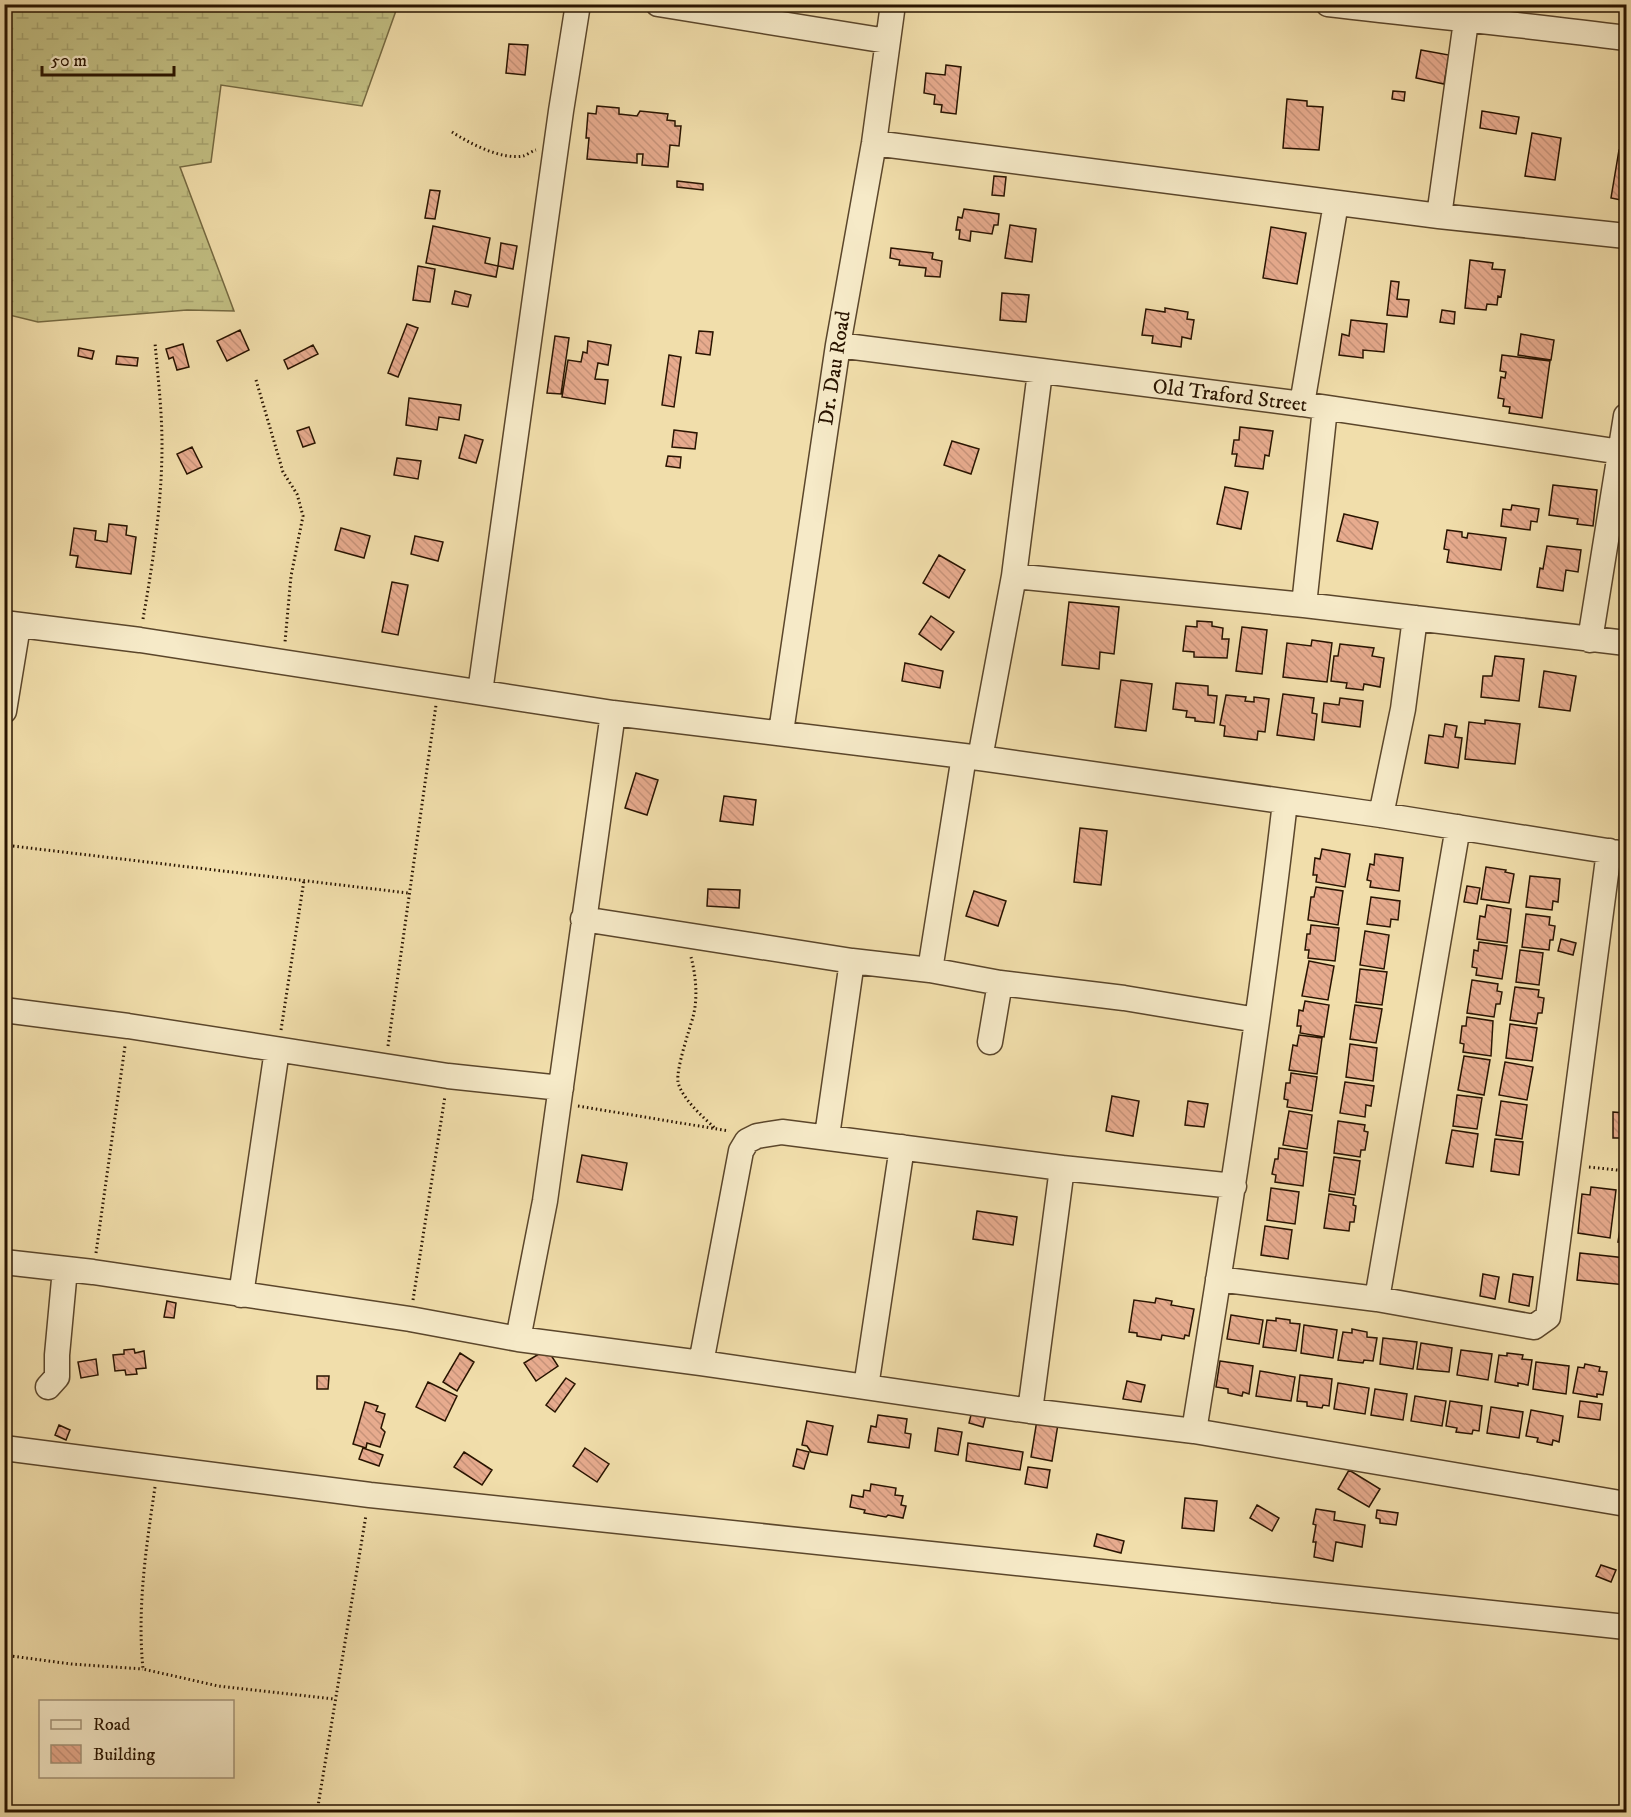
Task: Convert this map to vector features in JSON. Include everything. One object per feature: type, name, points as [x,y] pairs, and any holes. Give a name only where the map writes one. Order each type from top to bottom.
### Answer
[{"type":"street","points":[[480,692],[578,4]]},
{"type":"street","points":[[658,4],[887,41]]},
{"type":"street","name":"Dr. Dau Road","points":[[781,732],[838,345],[874,143],[893,4]]},
{"type":"street","points":[[1328,4],[1466,21],[1517,14],[1626,38]]},
{"type":"street","points":[[1439,216],[1466,21]]},
{"type":"street","points":[[874,143],[1439,216],[1626,236]]},
{"type":"street","points":[[1304,605],[1314,406],[1336,203]]},
{"type":"street","name":"Old Traford Street","points":[[838,345],[1314,406],[1621,452]]},
{"type":"street","points":[[930,970],[972,757],[1014,576],[1040,372]]},
{"type":"street","points":[[1590,640],[1626,416]]},
{"type":"street","points":[[1014,576],[1304,605],[1626,643]]},
{"type":"street","points":[[1381,815],[1402,709],[1415,618]]},
{"type":"street","points":[[4,711],[11,625],[140,640],[613,713],[972,757],[1381,815],[1618,853],[1569,1164],[1548,1317],[1534,1326],[1377,1299],[1218,1279]]},
{"type":"street","points":[[518,1339],[545,1201],[613,713]]},
{"type":"street","points":[[1194,1431],[1234,1186],[1285,802]]},
{"type":"street","points":[[1377,1299],[1458,827]]},
{"type":"street","points":[[583,919],[852,961],[1124,998],[1257,1020]]},
{"type":"street","points":[[827,1136],[852,961]]},
{"type":"street","points":[[990,1041],[1000,982]]},
{"type":"street","points":[[4,1010],[128,1026],[560,1095]]},
{"type":"street","points":[[241,1295],[278,1050]]},
{"type":"street","points":[[701,1363],[741,1151],[747,1141],[757,1136],[782,1132],[827,1136],[1062,1168],[1234,1186]]},
{"type":"street","points":[[866,1387],[902,1147]]},
{"type":"street","points":[[1030,1411],[1062,1168]]},
{"type":"street","points":[[4,1262],[93,1272],[410,1319],[518,1339],[1030,1411],[1194,1431],[1626,1504]]},
{"type":"street","points":[[48,1387],[57,1377],[65,1269]]},
{"type":"street","points":[[4,1448],[370,1495],[1626,1627]]},
{"type":"path","points":[[452,8],[465,4]]},
{"type":"path","points":[[452,132],[491,151],[509,155],[522,156],[557,141]]},
{"type":"path","points":[[140,640],[151,576],[160,491],[162,443],[155,343]]},
{"type":"path","points":[[256,380],[283,472],[297,494],[303,516],[291,576],[283,662]]},
{"type":"path","points":[[385,1067],[439,685]]},
{"type":"path","points":[[4,845],[408,893]]},
{"type":"path","points":[[278,1050],[304,880]]},
{"type":"path","points":[[686,935],[696,975],[693,1014],[678,1081],[700,1116],[716,1129]]},
{"type":"path","points":[[93,1272],[128,1026]]},
{"type":"path","points":[[410,1319],[448,1076]]},
{"type":"path","points":[[560,1095],[757,1136]]},
{"type":"path","points":[[1569,1164],[1626,1172]]},
{"type":"path","points":[[143,1669],[140,1642],[142,1571],[158,1467]]},
{"type":"path","points":[[317,1812],[334,1699],[370,1495]]},
{"type":"path","points":[[4,1655],[71,1664],[143,1669],[218,1686],[334,1699]]},
{"type":"green space","points":[[5,4],[398,5],[362,106],[221,85],[211,162],[180,167],[234,311],[187,310],[38,322],[5,314]]},
{"type":"building","points":[[509,44],[528,45],[525,75],[506,73]]},
{"type":"building","points":[[1421,50],[1449,55],[1444,84],[1416,78]]},
{"type":"building","points":[[946,65],[961,67],[956,114],[941,112],[942,105],[934,104],[935,95],[924,93],[926,73],[945,75]]},
{"type":"building","points":[[1393,91],[1405,92],[1404,101],[1392,99]]},
{"type":"building","points":[[1287,99],[1307,101],[1307,106],[1323,107],[1319,150],[1283,148]]},
{"type":"building","points":[[597,106],[619,108],[619,114],[637,116],[640,111],[668,114],[667,120],[675,121],[675,126],[681,126],[679,146],[670,145],[668,167],[642,165],[643,154],[637,154],[637,163],[587,159],[588,113],[596,114]]},
{"type":"building","points":[[1482,111],[1519,117],[1516,134],[1480,128]]},
{"type":"building","points":[[1532,133],[1561,138],[1555,180],[1525,176]]},
{"type":"building","points":[[1619,150],[1626,151],[1626,201],[1611,198]]},
{"type":"building","points":[[994,176],[1006,177],[1004,196],[992,195]]},
{"type":"building","points":[[677,181],[703,184],[703,190],[677,187]]},
{"type":"building","points":[[430,190],[440,191],[435,219],[425,218]]},
{"type":"building","points":[[964,209],[999,214],[998,225],[994,225],[992,234],[971,231],[970,241],[959,239],[960,230],[956,230],[958,217],[962,218]]},
{"type":"building","points":[[1010,225],[1036,229],[1032,262],[1005,258]]},
{"type":"building","points":[[433,226],[490,238],[485,263],[498,266],[496,277],[426,263]]},
{"type":"building","points":[[1271,227],[1306,233],[1297,284],[1263,278]]},
{"type":"building","points":[[501,243],[517,246],[513,269],[498,266]]},
{"type":"building","points":[[891,248],[933,253],[932,259],[942,261],[940,277],[925,276],[926,268],[899,265],[900,260],[890,258]]},
{"type":"building","points":[[1470,260],[1493,263],[1492,269],[1505,270],[1501,297],[1498,296],[1497,305],[1487,304],[1486,310],[1465,308]]},
{"type":"building","points":[[418,266],[435,269],[430,302],[413,300]]},
{"type":"building","points":[[1391,281],[1399,282],[1397,299],[1409,300],[1407,317],[1387,315]]},
{"type":"building","points":[[455,291],[471,295],[468,307],[452,304]]},
{"type":"building","points":[[1002,293],[1029,295],[1026,322],[1000,320]]},
{"type":"building","points":[[1165,308],[1188,312],[1187,319],[1194,320],[1191,339],[1182,337],[1181,347],[1152,343],[1153,336],[1142,335],[1146,309],[1165,312]]},
{"type":"building","points":[[1442,310],[1455,312],[1454,324],[1440,322]]},
{"type":"building","points":[[1351,320],[1387,324],[1384,352],[1363,350],[1363,358],[1339,355],[1342,334],[1349,336]]},
{"type":"building","points":[[407,324],[418,328],[398,377],[388,373]]},
{"type":"building","points":[[240,330],[249,350],[227,361],[217,341]]},
{"type":"building","points":[[699,331],[713,332],[710,355],[696,353]]},
{"type":"building","points":[[1521,334],[1554,340],[1551,360],[1518,355]]},
{"type":"building","points":[[555,336],[569,338],[561,394],[547,393]]},
{"type":"building","points":[[588,341],[611,345],[608,365],[598,363],[595,379],[608,380],[605,404],[562,397],[568,360],[581,362],[583,352],[587,353]]},
{"type":"building","points":[[183,344],[189,367],[177,370],[173,357],[169,359],[166,349]]},
{"type":"building","points":[[313,345],[318,354],[288,369],[284,360]]},
{"type":"building","points":[[79,348],[94,351],[92,359],[78,356]]},
{"type":"building","points":[[669,355],[681,357],[674,407],[662,405]]},
{"type":"building","points":[[1502,355],[1550,361],[1542,418],[1509,413],[1510,407],[1503,406],[1504,399],[1498,398],[1501,377],[1505,378],[1506,372],[1500,371]]},
{"type":"building","points":[[117,356],[138,358],[137,366],[116,364]]},
{"type":"building","points":[[409,398],[461,405],[459,420],[439,417],[437,430],[406,425]]},
{"type":"building","points":[[309,427],[315,443],[303,447],[297,431]]},
{"type":"building","points":[[1240,427],[1273,431],[1269,456],[1265,455],[1263,469],[1235,466],[1237,454],[1232,454],[1234,440],[1239,440]]},
{"type":"building","points":[[674,430],[697,433],[695,449],[672,447]]},
{"type":"building","points":[[465,435],[483,440],[476,463],[459,458]]},
{"type":"building","points":[[952,441],[979,449],[971,474],[944,465]]},
{"type":"building","points":[[192,447],[202,467],[187,474],[177,454]]},
{"type":"building","points":[[668,456],[681,457],[680,468],[666,466]]},
{"type":"building","points":[[397,458],[421,461],[418,479],[394,475]]},
{"type":"building","points":[[1553,485],[1597,490],[1593,526],[1577,524],[1578,519],[1549,515]]},
{"type":"building","points":[[1225,487],[1248,492],[1241,529],[1217,524]]},
{"type":"building","points":[[1512,505],[1539,509],[1537,522],[1531,521],[1530,530],[1501,526],[1503,509],[1511,510]]},
{"type":"building","points":[[1344,514],[1378,522],[1372,549],[1337,541]]},
{"type":"building","points":[[109,524],[127,526],[126,535],[136,537],[131,574],[76,567],[78,556],[70,555],[74,528],[96,531],[95,540],[107,542]]},
{"type":"building","points":[[341,528],[370,536],[364,558],[335,550]]},
{"type":"building","points":[[1447,530],[1462,532],[1462,537],[1467,538],[1468,533],[1506,538],[1501,570],[1447,562],[1449,550],[1444,549]]},
{"type":"building","points":[[415,536],[443,542],[438,561],[411,554]]},
{"type":"building","points":[[1547,546],[1581,550],[1578,572],[1566,570],[1563,591],[1537,587]]},
{"type":"building","points":[[939,555],[965,570],[949,598],[923,583]]},
{"type":"building","points":[[392,582],[408,585],[398,635],[382,632]]},
{"type":"building","points":[[1069,602],[1119,607],[1114,654],[1100,652],[1099,669],[1062,665]]},
{"type":"building","points":[[931,616],[954,632],[941,650],[919,634]]},
{"type":"building","points":[[1197,621],[1212,622],[1212,626],[1223,628],[1222,639],[1229,639],[1227,658],[1194,657],[1194,652],[1183,651],[1186,626],[1197,627]]},
{"type":"building","points":[[1242,627],[1267,630],[1262,674],[1236,671]]},
{"type":"building","points":[[1312,640],[1332,643],[1327,682],[1283,677],[1287,643],[1311,646]]},
{"type":"building","points":[[1340,644],[1374,648],[1372,656],[1384,658],[1380,687],[1364,684],[1363,690],[1346,688],[1347,683],[1331,681],[1334,656],[1338,656]]},
{"type":"building","points":[[1495,656],[1524,659],[1519,701],[1481,697],[1483,676],[1492,676]]},
{"type":"building","points":[[905,663],[943,671],[940,688],[902,681]]},
{"type":"building","points":[[1544,671],[1576,676],[1570,711],[1539,707]]},
{"type":"building","points":[[1121,680],[1152,684],[1146,731],[1115,727]]},
{"type":"building","points":[[1176,683],[1208,686],[1208,695],[1217,696],[1214,723],[1195,721],[1195,718],[1186,717],[1187,711],[1173,709]]},
{"type":"building","points":[[1283,694],[1314,698],[1312,713],[1317,714],[1314,740],[1277,735]]},
{"type":"building","points":[[1226,695],[1246,697],[1245,701],[1254,702],[1254,697],[1269,699],[1265,732],[1258,731],[1257,740],[1224,736],[1225,726],[1220,725]]},
{"type":"building","points":[[1340,698],[1363,701],[1360,727],[1322,722],[1324,703],[1339,705]]},
{"type":"building","points":[[1485,720],[1520,724],[1515,764],[1465,759],[1469,722],[1485,724]]},
{"type":"building","points":[[1445,724],[1457,726],[1455,737],[1462,738],[1458,768],[1425,763],[1429,735],[1443,737]]},
{"type":"building","points":[[636,773],[658,780],[647,815],[625,808]]},
{"type":"building","points":[[724,796],[756,800],[753,825],[720,821]]},
{"type":"building","points":[[1080,828],[1107,831],[1101,885],[1074,882]]},
{"type":"building","points":[[1322,849],[1350,854],[1345,887],[1316,882],[1317,875],[1313,875],[1315,858],[1320,859]]},
{"type":"building","points":[[1375,854],[1403,858],[1399,891],[1370,887],[1371,881],[1367,880],[1370,864],[1374,865]]},
{"type":"building","points":[[1486,867],[1506,870],[1505,872],[1514,874],[1509,903],[1481,899]]},
{"type":"building","points":[[1530,876],[1560,879],[1558,902],[1553,901],[1552,910],[1526,907]]},
{"type":"building","points":[[1467,886],[1480,888],[1477,904],[1464,902]]},
{"type":"building","points":[[1316,887],[1343,891],[1338,925],[1308,920],[1311,897],[1314,897]]},
{"type":"building","points":[[708,889],[740,890],[739,908],[707,906]]},
{"type":"building","points":[[974,891],[1006,901],[998,926],[966,916]]},
{"type":"building","points":[[1371,897],[1400,901],[1398,920],[1391,919],[1390,927],[1367,924]]},
{"type":"building","points":[[1487,905],[1511,909],[1507,943],[1477,939],[1480,916],[1485,917]]},
{"type":"building","points":[[1526,914],[1550,917],[1549,925],[1555,926],[1549,950],[1522,947]]},
{"type":"building","points":[[1311,925],[1339,928],[1335,961],[1308,958],[1309,950],[1305,950]]},
{"type":"building","points":[[1365,931],[1389,935],[1384,969],[1360,965]]},
{"type":"building","points":[[1561,939],[1576,943],[1573,955],[1558,951]]},
{"type":"building","points":[[1479,942],[1507,946],[1502,979],[1476,975],[1477,968],[1472,967],[1474,950],[1478,951]]},
{"type":"building","points":[[1520,950],[1543,953],[1539,985],[1516,982]]},
{"type":"building","points":[[1309,961],[1334,966],[1328,1000],[1302,996]]},
{"type":"building","points":[[1360,969],[1387,972],[1382,1005],[1356,1002]]},
{"type":"building","points":[[1472,980],[1498,984],[1497,991],[1502,992],[1500,1004],[1496,1004],[1494,1017],[1467,1013]]},
{"type":"building","points":[[1515,987],[1539,990],[1538,997],[1544,998],[1542,1013],[1538,1013],[1536,1024],[1510,1020]]},
{"type":"building","points":[[1305,1001],[1329,1005],[1324,1037],[1300,1033],[1301,1026],[1297,1026],[1299,1010],[1303,1011]]},
{"type":"building","points":[[1355,1005],[1382,1009],[1376,1043],[1350,1039]]},
{"type":"building","points":[[1467,1017],[1493,1021],[1491,1056],[1463,1052],[1464,1044],[1460,1043],[1462,1026],[1466,1026]]},
{"type":"building","points":[[1510,1024],[1537,1028],[1532,1061],[1506,1058]]},
{"type":"building","points":[[1299,1035],[1322,1038],[1317,1074],[1289,1070],[1293,1045],[1297,1046]]},
{"type":"building","points":[[1350,1044],[1377,1048],[1373,1081],[1346,1077]]},
{"type":"building","points":[[1464,1056],[1490,1060],[1484,1095],[1458,1090]]},
{"type":"building","points":[[1505,1062],[1533,1067],[1527,1100],[1499,1095]]},
{"type":"building","points":[[1291,1073],[1317,1077],[1312,1111],[1287,1107],[1288,1100],[1284,1099],[1286,1083],[1290,1083]]},
{"type":"building","points":[[1345,1082],[1374,1086],[1371,1106],[1366,1105],[1365,1117],[1340,1113]]},
{"type":"building","points":[[1457,1095],[1482,1098],[1477,1129],[1453,1126]]},
{"type":"building","points":[[1112,1096],[1139,1101],[1133,1136],[1106,1131]]},
{"type":"building","points":[[1188,1101],[1208,1104],[1204,1127],[1185,1125]]},
{"type":"building","points":[[1501,1101],[1527,1105],[1522,1139],[1496,1135]]},
{"type":"building","points":[[1289,1111],[1312,1115],[1307,1149],[1283,1145]]},
{"type":"building","points":[[1613,1112],[1626,1113],[1626,1138],[1613,1138]]},
{"type":"building","points":[[1338,1121],[1365,1125],[1364,1131],[1368,1132],[1365,1150],[1361,1150],[1360,1157],[1334,1153]]},
{"type":"building","points":[[1452,1130],[1478,1134],[1473,1167],[1446,1163]]},
{"type":"building","points":[[1495,1139],[1523,1142],[1519,1175],[1491,1171]]},
{"type":"building","points":[[1279,1148],[1307,1152],[1303,1186],[1275,1182],[1276,1175],[1272,1174],[1275,1159],[1278,1159]]},
{"type":"building","points":[[582,1155],[627,1163],[622,1190],[577,1182]]},
{"type":"building","points":[[1334,1157],[1360,1161],[1355,1195],[1329,1191]]},
{"type":"building","points":[[1591,1187],[1616,1190],[1610,1238],[1578,1233],[1582,1194],[1590,1195]]},
{"type":"building","points":[[1271,1188],[1299,1192],[1295,1224],[1267,1220]]},
{"type":"building","points":[[1329,1194],[1354,1198],[1353,1205],[1356,1206],[1354,1222],[1350,1222],[1349,1231],[1324,1228]]},
{"type":"building","points":[[977,1211],[1017,1217],[1013,1245],[973,1239]]},
{"type":"building","points":[[1622,1216],[1626,1217],[1626,1243],[1618,1242]]},
{"type":"building","points":[[1265,1226],[1292,1230],[1288,1259],[1261,1255]]},
{"type":"building","points":[[1580,1253],[1626,1258],[1626,1285],[1577,1280]]},
{"type":"building","points":[[1483,1274],[1499,1277],[1495,1299],[1480,1296]]},
{"type":"building","points":[[1513,1274],[1533,1277],[1529,1306],[1509,1302]]},
{"type":"building","points":[[1156,1298],[1172,1301],[1171,1305],[1194,1309],[1189,1336],[1185,1335],[1184,1339],[1162,1335],[1161,1340],[1137,1336],[1137,1333],[1129,1332],[1134,1300],[1155,1303]]},
{"type":"building","points":[[167,1301],[176,1303],[174,1318],[164,1317]]},
{"type":"building","points":[[1231,1315],[1263,1320],[1259,1344],[1227,1339]]},
{"type":"building","points":[[1276,1318],[1300,1324],[1296,1351],[1263,1347],[1267,1320],[1276,1321]]},
{"type":"building","points":[[1304,1325],[1337,1330],[1333,1358],[1301,1353]]},
{"type":"building","points":[[1352,1329],[1367,1332],[1367,1337],[1377,1338],[1373,1361],[1364,1360],[1363,1363],[1338,1360],[1343,1332],[1352,1333]]},
{"type":"building","points":[[1383,1338],[1417,1342],[1413,1369],[1380,1364]]},
{"type":"building","points":[[1421,1343],[1452,1348],[1449,1372],[1417,1369]]},
{"type":"building","points":[[134,1349],[135,1353],[144,1351],[146,1368],[136,1369],[137,1374],[126,1375],[125,1370],[115,1371],[113,1355],[124,1354],[124,1350]]},
{"type":"building","points":[[547,1349],[558,1366],[536,1381],[524,1363]]},
{"type":"building","points":[[1461,1350],[1492,1354],[1488,1380],[1457,1375]]},
{"type":"building","points":[[460,1353],[474,1362],[457,1391],[443,1382]]},
{"type":"building","points":[[1507,1353],[1523,1355],[1522,1359],[1532,1360],[1528,1385],[1518,1383],[1518,1386],[1495,1382],[1499,1355],[1507,1356]]},
{"type":"building","points":[[96,1359],[98,1375],[81,1378],[78,1362]]},
{"type":"building","points":[[1220,1361],[1253,1366],[1249,1394],[1243,1392],[1242,1396],[1228,1393],[1228,1389],[1216,1387]]},
{"type":"building","points":[[1536,1362],[1569,1366],[1566,1394],[1533,1389]]},
{"type":"building","points":[[1585,1364],[1600,1367],[1599,1371],[1607,1372],[1603,1395],[1597,1394],[1597,1397],[1573,1393],[1578,1367],[1584,1368]]},
{"type":"building","points":[[1260,1371],[1295,1377],[1291,1401],[1256,1396]]},
{"type":"building","points":[[1300,1375],[1332,1379],[1329,1406],[1323,1405],[1322,1408],[1307,1406],[1307,1402],[1297,1401]]},
{"type":"building","points":[[317,1376],[329,1376],[328,1389],[317,1389]]},
{"type":"building","points":[[566,1378],[575,1384],[555,1412],[546,1405]]},
{"type":"building","points":[[1127,1381],[1145,1385],[1141,1402],[1123,1399]]},
{"type":"building","points":[[428,1382],[457,1396],[445,1421],[416,1407]]},
{"type":"building","points":[[1338,1383],[1369,1388],[1365,1414],[1334,1409]]},
{"type":"building","points":[[1375,1389],[1407,1394],[1403,1420],[1371,1415]]},
{"type":"building","points":[[1415,1396],[1446,1401],[1442,1426],[1411,1421]]},
{"type":"building","points":[[1450,1401],[1482,1406],[1479,1431],[1473,1430],[1472,1434],[1456,1432],[1457,1428],[1446,1426]]},
{"type":"building","points":[[1580,1401],[1602,1404],[1600,1420],[1578,1417]]},
{"type":"building","points":[[365,1402],[378,1406],[376,1411],[385,1414],[381,1428],[385,1432],[380,1447],[367,1443],[366,1448],[353,1444]]},
{"type":"building","points":[[1491,1407],[1523,1412],[1519,1438],[1487,1433]]},
{"type":"building","points":[[1531,1410],[1563,1416],[1559,1442],[1553,1440],[1552,1445],[1537,1442],[1538,1438],[1526,1436]]},
{"type":"building","points":[[972,1411],[986,1415],[983,1427],[969,1423]]},
{"type":"building","points":[[878,1415],[907,1419],[905,1433],[911,1434],[909,1448],[868,1442],[871,1426],[876,1427]]},
{"type":"building","points":[[1037,1420],[1058,1424],[1052,1461],[1031,1457]]},
{"type":"building","points":[[807,1421],[833,1426],[827,1455],[811,1452],[807,1446],[802,1445]]},
{"type":"building","points":[[59,1425],[70,1430],[66,1440],[55,1435]]},
{"type":"building","points":[[938,1428],[962,1432],[958,1455],[935,1451]]},
{"type":"building","points":[[968,1443],[1023,1452],[1020,1470],[966,1461]]},
{"type":"building","points":[[363,1448],[383,1455],[379,1466],[359,1459]]},
{"type":"building","points":[[585,1448],[609,1464],[597,1482],[573,1466]]},
{"type":"building","points":[[797,1449],[809,1452],[804,1469],[793,1466]]},
{"type":"building","points":[[464,1452],[492,1470],[482,1485],[454,1467]]},
{"type":"building","points":[[1028,1467],[1050,1470],[1047,1488],[1025,1484]]},
{"type":"building","points":[[1349,1470],[1380,1489],[1369,1507],[1338,1489]]},
{"type":"building","points":[[871,1484],[896,1488],[895,1495],[903,1496],[901,1505],[906,1506],[903,1518],[864,1513],[865,1510],[850,1507],[852,1495],[863,1497],[864,1490],[870,1491]]},
{"type":"building","points":[[1185,1498],[1217,1501],[1214,1531],[1182,1528]]},
{"type":"building","points":[[1257,1505],[1279,1518],[1272,1531],[1250,1518]]},
{"type":"building","points":[[1316,1509],[1335,1512],[1334,1520],[1365,1525],[1362,1547],[1336,1542],[1333,1561],[1314,1557],[1316,1542],[1313,1542],[1316,1525],[1313,1524]]},
{"type":"building","points":[[1377,1510],[1398,1513],[1396,1525],[1380,1523],[1380,1519],[1376,1518]]},
{"type":"building","points":[[1097,1534],[1124,1541],[1121,1553],[1094,1546]]},
{"type":"building","points":[[1601,1565],[1616,1570],[1611,1582],[1596,1576]]}]
